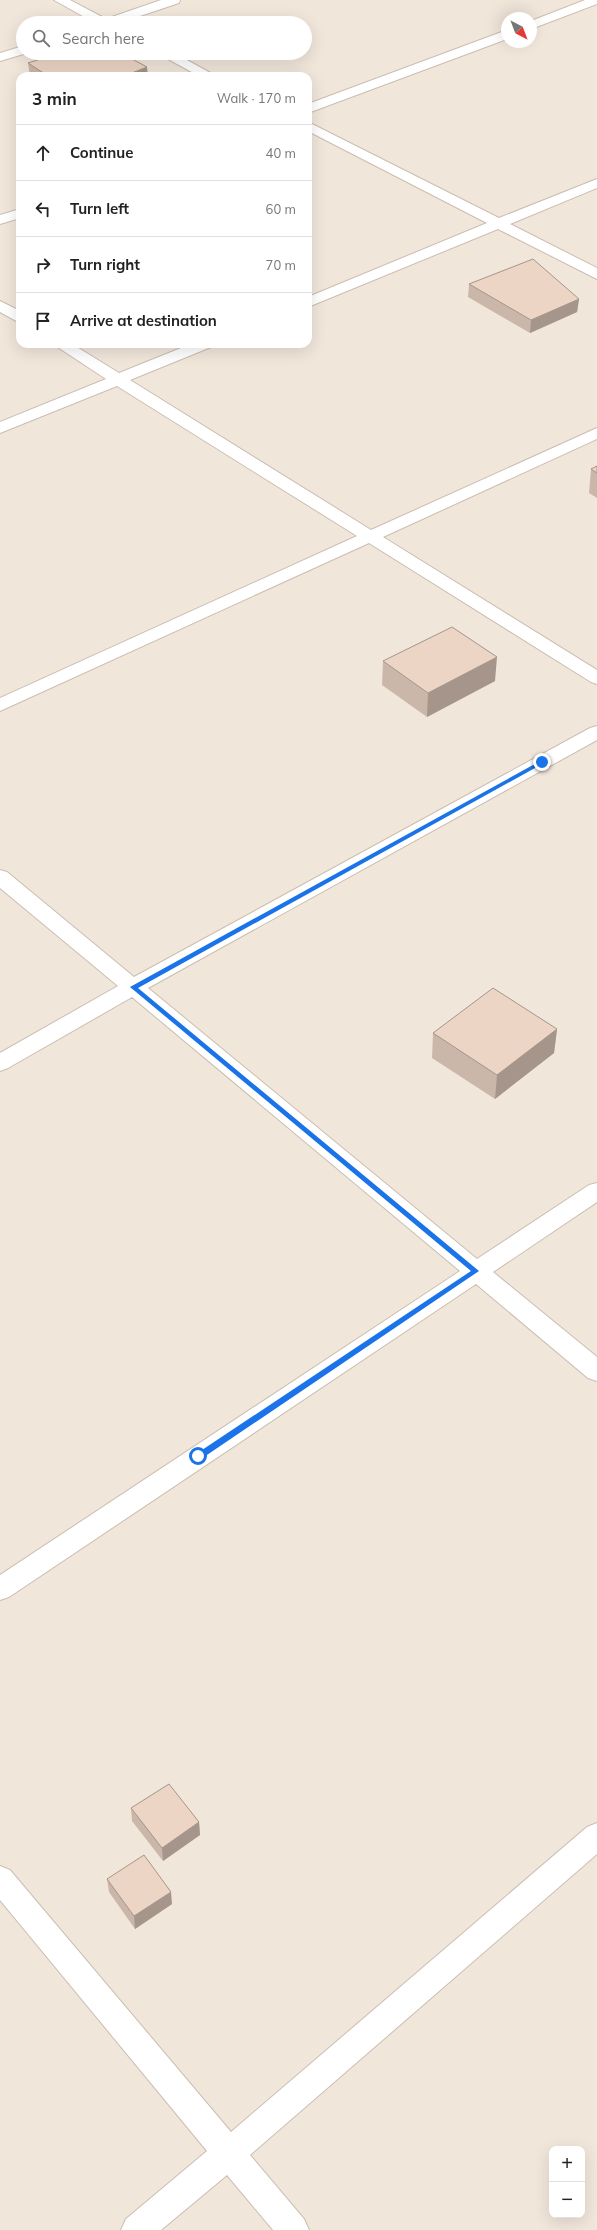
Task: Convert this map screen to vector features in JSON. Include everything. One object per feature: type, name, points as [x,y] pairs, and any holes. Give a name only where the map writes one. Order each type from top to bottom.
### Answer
[{"type":"street","points":[[60,0],[91,16]]},
{"type":"street","points":[[126,16],[174,0]]},
{"type":"street","points":[[537,23],[597,0]]},
{"type":"street","points":[[312,107],[501,36]]},
{"type":"street","points":[[0,58],[16,52]]},
{"type":"street","points":[[178,60],[201,72]]},
{"type":"street","points":[[312,128],[597,274]]},
{"type":"street","points":[[312,300],[597,182]]},
{"type":"street","points":[[0,220],[16,214]]},
{"type":"street","points":[[0,306],[16,316]]},
{"type":"street","points":[[68,348],[597,678]]},
{"type":"street","points":[[0,428],[195,348]]},
{"type":"street","points":[[0,705],[597,433]]},
{"type":"street","points":[[0,1063],[133,987],[597,732]]},
{"type":"street","points":[[0,877],[597,1371]]},
{"type":"street","points":[[0,1589],[597,1191]]},
{"type":"street","points":[[137,2230],[229,2153],[597,1836]]},
{"type":"street","points":[[0,1879],[293,2230]]},
{"type":"shaded area","points":[[0,0],[597,0],[597,2230],[0,2230]]},
{"type":"building","points":[[37,60],[134,60],[147,67],[134,72],[42,72],[28,63]]},
{"type":"building","points":[[533,259],[579,299],[531,320],[469,284]]},
{"type":"building","points":[[597,466],[597,473],[591,469]]},
{"type":"building","points":[[452,627],[497,657],[428,693],[383,661]]},
{"type":"building","points":[[493,988],[557,1029],[497,1075],[433,1033]]},
{"type":"building","points":[[169,1784],[199,1822],[162,1848],[131,1808]]},
{"type":"building","points":[[144,1855],[171,1892],[134,1916],[107,1879]]},
{"type":"route","points":[[198,1456],[476,1271],[133,987],[542,762]]}]
